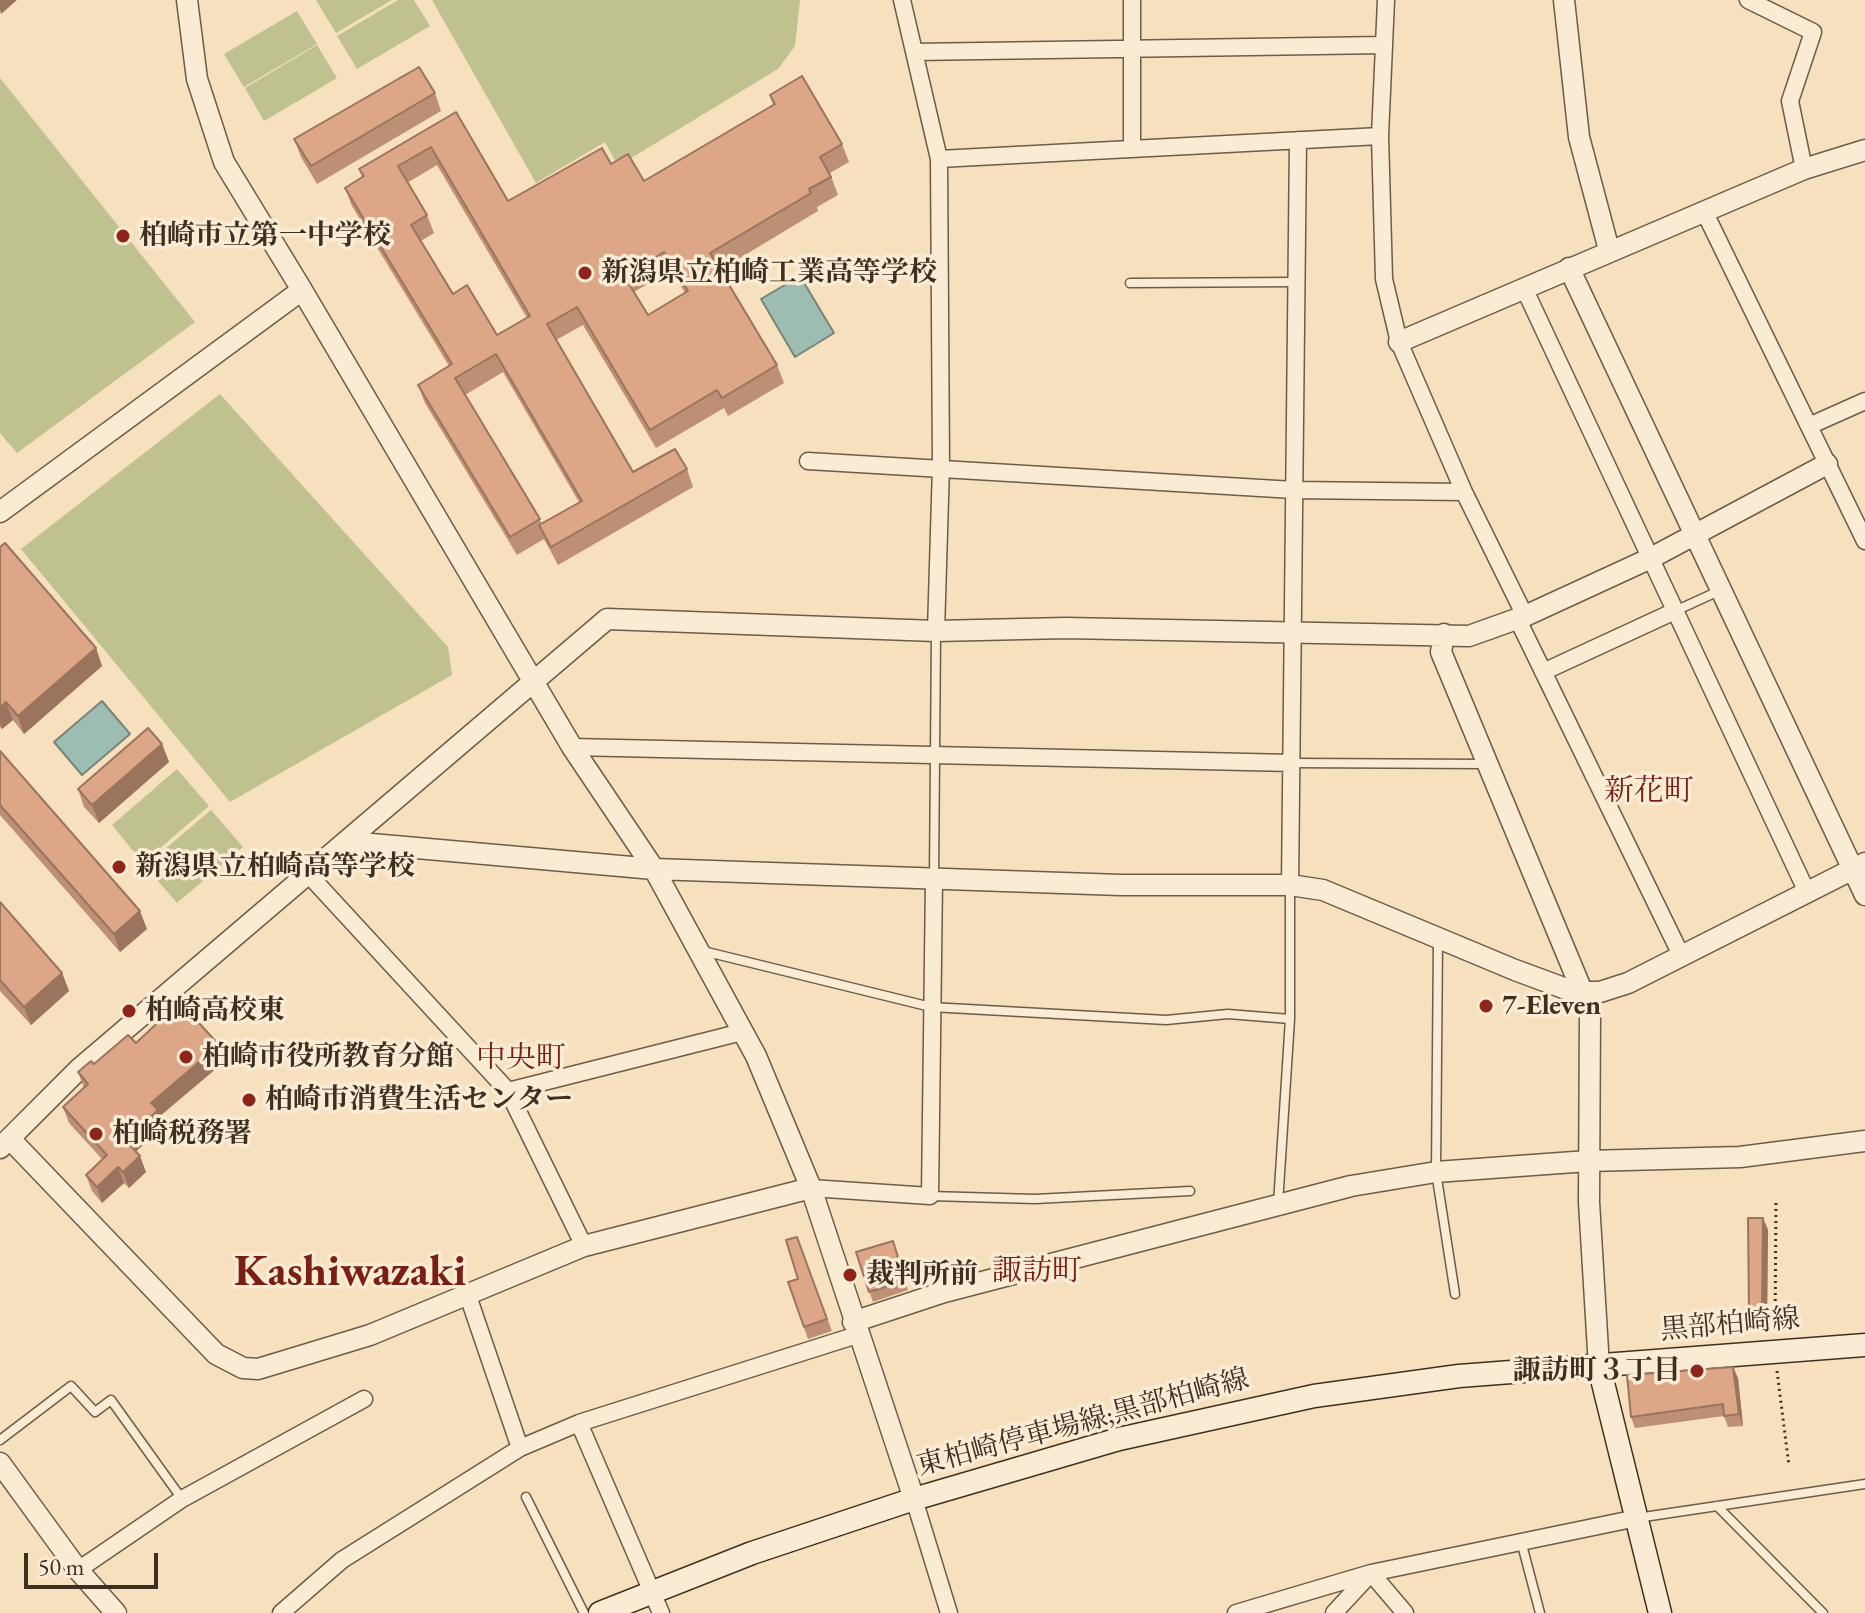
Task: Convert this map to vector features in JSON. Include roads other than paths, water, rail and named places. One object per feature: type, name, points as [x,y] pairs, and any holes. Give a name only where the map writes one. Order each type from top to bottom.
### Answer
[{"type":"main road","name":"黒部柏崎線","points":[[1599,1367],[1865,1345]]},
{"type":"main road","name":"東柏崎停車場線;黒部柏崎線","points":[[600,1613],[781,1542],[1119,1439],[1314,1396],[1459,1376],[1599,1367]]},
{"type":"main road","points":[[1599,1367],[1660,1613]]},
{"type":"street","points":[[187,0],[197,79],[224,162],[572,747],[654,869],[742,1032],[811,1188],[949,1613]]},
{"type":"street","points":[[902,0],[939,159],[941,466],[936,631]]},
{"type":"street","points":[[1132,0],[1132,149]]},
{"type":"street","points":[[1386,0],[1380,136],[1384,279],[1399,342],[1543,672],[1681,955]]},
{"type":"street","points":[[1564,0],[1579,137],[1609,250]]},
{"type":"street","points":[[1748,0],[1813,32],[1790,101],[1804,169]]},
{"type":"street","points":[[914,52],[1384,45]]},
{"type":"street","points":[[939,159],[1380,136]]},
{"type":"street","points":[[1290,885],[1298,140]]},
{"type":"street","points":[[1399,342],[1804,169],[1865,150]]},
{"type":"street","points":[[1704,211],[1865,541]]},
{"type":"street","points":[[1569,268],[1695,535],[1859,866],[1865,895]]},
{"type":"street","points":[[1524,288],[1806,890]]},
{"type":"street","points":[[0,485],[6,507],[302,290]]},
{"type":"street","points":[[1809,426],[1865,401]]},
{"type":"street","points":[[808,461],[941,466],[1294,490],[1464,492]]},
{"type":"street","points":[[934,880],[930,1196],[811,1188],[584,1246],[370,1335],[274,1366],[243,1368],[216,1354],[5,1144],[80,1068],[349,842],[532,680],[607,619],[936,631],[1066,628],[1469,636],[1521,617],[1651,558],[1827,464]]},
{"type":"street","points":[[1543,672],[1675,611]]},
{"type":"street","points":[[1444,634],[1441,652],[1590,1010],[1588,1161],[1599,1367]]},
{"type":"street","points":[[572,747],[1292,763]]},
{"type":"street","points":[[349,842],[654,869],[934,880],[1290,885],[1323,890],[1438,939],[1569,990],[1585,992],[1600,992],[1628,983],[1806,890],[1859,866]]},
{"type":"street","points":[[309,875],[508,1091],[584,1246]]},
{"type":"street","points":[[508,1091],[742,1032]]},
{"type":"street","points":[[281,1613],[342,1560],[520,1448],[579,1423],[855,1328],[944,1292],[1351,1186],[1436,1172],[1588,1161],[1740,1157],[1865,1141]]},
{"type":"street","points":[[467,1293],[520,1448]]},
{"type":"street","points":[[78,1570],[182,1499],[364,1399]]},
{"type":"street","points":[[579,1423],[661,1613]]},
{"type":"street","points":[[0,1463],[78,1570],[116,1613]]},
{"type":"street","points":[[1236,1613],[1371,1573],[1637,1518]]},
{"type":"street","points":[[1334,1613],[1371,1573]]},
{"type":"street","points":[[1371,1573],[1405,1613]]},
{"type":"lane","points":[[1130,283],[1296,282]]},
{"type":"lane","points":[[1675,611],[1722,590]]},
{"type":"lane","points":[[934,880],[936,631]]},
{"type":"lane","points":[[1292,763],[1488,764]]},
{"type":"lane","points":[[1278,1206],[1290,1019],[1290,885]]},
{"type":"lane","points":[[1438,939],[1436,1172],[1455,1294]]},
{"type":"lane","points":[[698,950],[931,1007],[1166,1020],[1228,1014],[1290,1019]]},
{"type":"lane","points":[[930,1196],[1035,1199],[1190,1191]]},
{"type":"lane","points":[[0,1440],[71,1386],[95,1412],[111,1400],[182,1499]]},
{"type":"lane","points":[[1637,1518],[1865,1484]]},
{"type":"lane","points":[[526,1497],[584,1613]]},
{"type":"lane","points":[[1717,1506],[1823,1613]]},
{"type":"lane","points":[[1521,1540],[1540,1613]]},
{"type":"water","points":[[800,276],[834,333],[795,357],[761,299]]},
{"type":"water","points":[[102,701],[130,734],[82,775],[54,742]]},
{"type":"place","name":"柏崎市立第一中学校","points":[[123,236]]},
{"type":"place","name":"新潟県立柏崎工業高等学校","points":[[585,273]]},
{"type":"place","name":"新潟県立柏崎高等学校","points":[[119,867]]},
{"type":"place","name":"7-Eleven","points":[[1486,1006]]},
{"type":"place","name":"柏崎高校東","points":[[129,1011]]},
{"type":"place","name":"柏崎市役所教育分館","points":[[186,1057]]},
{"type":"place","name":"柏崎市消費生活センター","points":[[249,1100]]},
{"type":"place","name":"柏崎税務署","points":[[96,1134]]},
{"type":"place","name":"裁判所前","points":[[850,1275]]},
{"type":"place","name":"諏訪町３丁目","points":[[1697,1371]]},
{"type":"district","name":"新花町","points":[[1649,792]]},
{"type":"district","name":"中央町","points":[[521,1059]]},
{"type":"district","name":"諏訪町","points":[[1037,1272]]},
{"type":"district","name":"Kashiwazaki","points":[[350,1273]]}]
